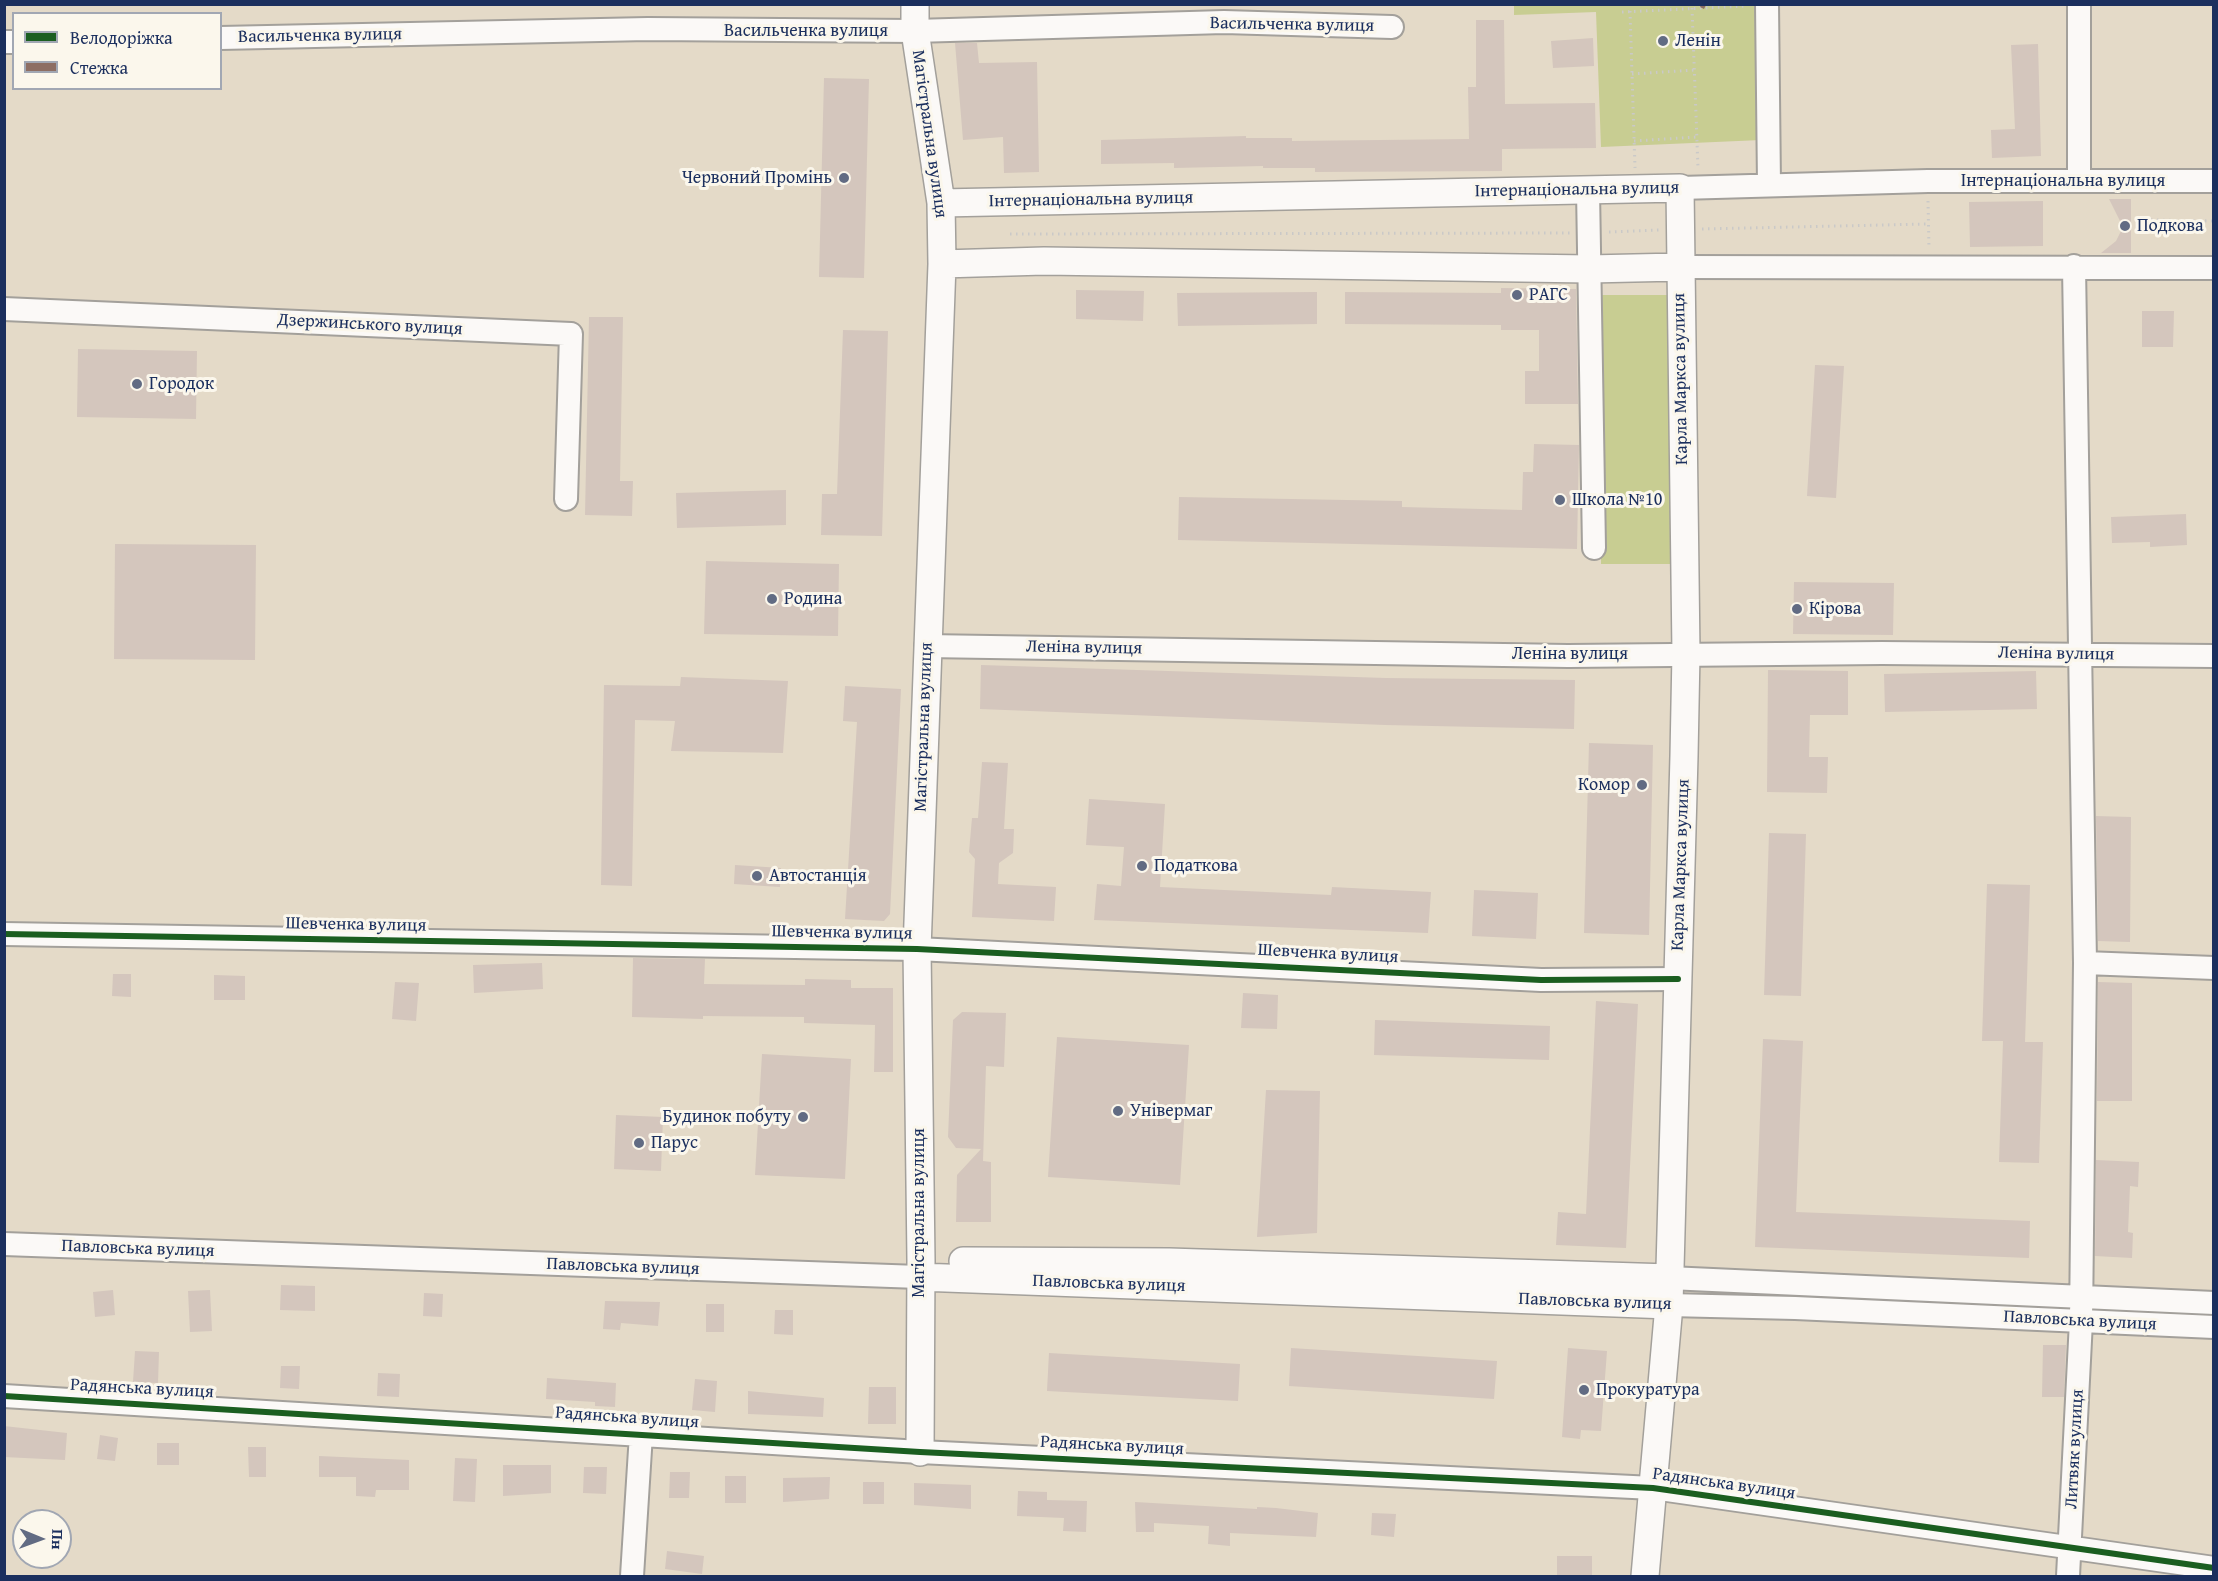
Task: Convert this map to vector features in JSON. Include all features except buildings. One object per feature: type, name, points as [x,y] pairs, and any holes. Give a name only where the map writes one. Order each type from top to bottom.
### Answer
[{"type":"street","name":"Магістральна вулиця","points":[[915,4],[915,31],[941,203],[942,264],[926,646],[917,949],[920,1452]]},
{"type":"street","points":[[2079,4],[2079,180]]},
{"type":"street","points":[[1767,5],[1769,185]]},
{"type":"street","name":"Васильченка вулиця","points":[[222,38],[648,29],[915,31],[1224,22],[1392,27]]},
{"type":"street","name":"Інтернаціональна вулиця","points":[[941,203],[1928,181],[2214,181]]},
{"type":"street","name":"Карла Маркса вулиця","points":[[1646,1576],[1669,1305],[1686,653],[1679,229],[1689,188]]},
{"type":"street","points":[[1588,190],[1594,548]]},
{"type":"street","points":[[942,264],[1044,261],[1589,269],[2074,266],[2214,268]]},
{"type":"street","name":"Литвяк вулиця","points":[[2068,1576],[2081,1321],[2085,963],[2074,266]]},
{"type":"street","name":"Дзержинського вулиця","points":[[4,309],[571,334],[566,499]]},
{"type":"street","name":"Леніна вулиця","points":[[926,646],[1568,656],[1686,653],[2214,656]]},
{"type":"street","name":"Шевченка вулиця","points":[[4,934],[917,949],[1529,979],[1678,979]]},
{"type":"street","points":[[2085,963],[2214,968]]},
{"type":"street","name":"Павловська вулиця","points":[[4,1244],[920,1269],[1669,1305],[2214,1327]]},
{"type":"street","name":"Павловська вулиця","points":[[920,1269],[1169,1262],[1669,1278],[2214,1303]]},
{"type":"street","name":"Радянська вулиця","points":[[4,1396],[920,1452],[1653,1488],[2214,1568]]},
{"type":"street","points":[[632,1576],[641,1434]]},
{"type":"path","points":[[1649,4],[1649,10]]},
{"type":"path","points":[[1622,12],[1685,7],[1767,5]]},
{"type":"path","points":[[1689,188],[1697,137],[1692,8]]},
{"type":"path","points":[[1630,11],[1635,189]]},
{"type":"path","points":[[1632,74],[1694,70]]},
{"type":"path","points":[[1634,141],[1697,137]]},
{"type":"path","points":[[1928,181],[1929,267]]},
{"type":"path","points":[[2151,220],[2214,221]]},
{"type":"path","points":[[1010,234],[1587,233],[1928,224]]},
{"type":"green space","points":[[1514,5],[1760,5],[1761,140],[1601,147],[1596,12],[1514,15]]},
{"type":"green space","points":[[1602,295],[1674,295],[1674,564],[1601,564]]},
{"type":"marked path","points":[[1702,8],[1704,4]]},
{"type":"cycle path","points":[[4,934],[917,949],[1541,980],[1678,979]]},
{"type":"cycle path","points":[[4,1396],[920,1452],[1653,1488],[2214,1568]]},
{"type":"place","name":"Ленін","points":[[1663,41]]},
{"type":"place","name":"Червоний Промінь","points":[[844,178]]},
{"type":"place","name":"Подкова","points":[[2125,226]]},
{"type":"place","name":"РАГС","points":[[1517,295]]},
{"type":"place","name":"Городок","points":[[137,384]]},
{"type":"place","name":"Школа №10","points":[[1560,500]]},
{"type":"place","name":"Родина","points":[[772,599]]},
{"type":"place","name":"Кірова","points":[[1797,609]]},
{"type":"place","name":"Комор","points":[[1642,785]]},
{"type":"place","name":"Податкова","points":[[1142,866]]},
{"type":"place","name":"Автостанція","points":[[757,876]]},
{"type":"place","name":"Універмаг","points":[[1118,1111]]},
{"type":"place","name":"Будинок побуту","points":[[803,1117]]},
{"type":"place","name":"Парус","points":[[639,1143]]},
{"type":"place","name":"Прокуратура","points":[[1584,1390]]}]
